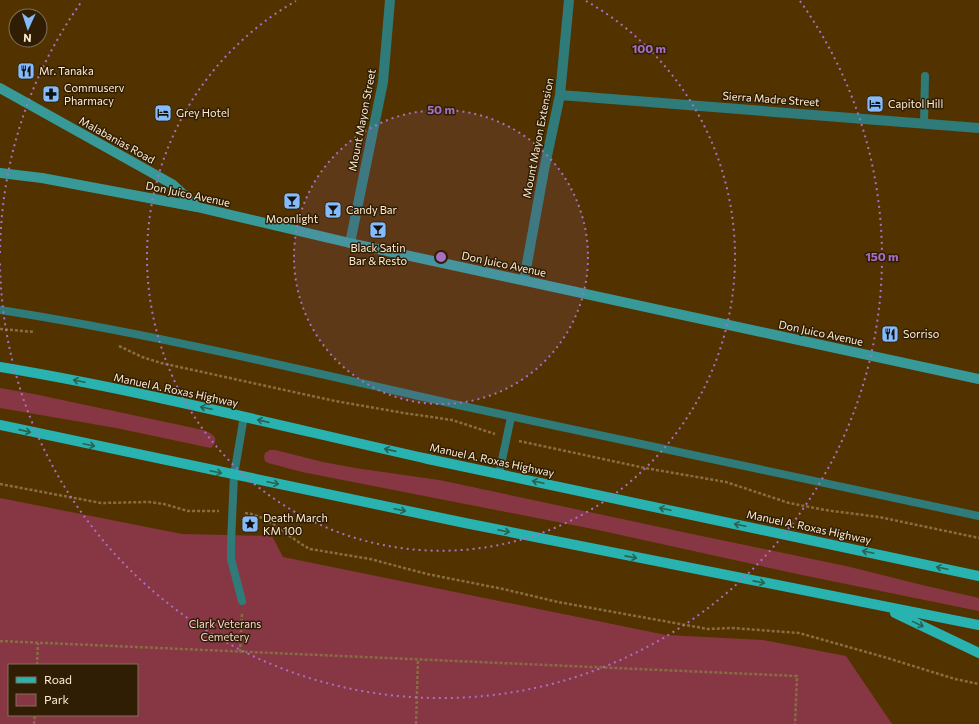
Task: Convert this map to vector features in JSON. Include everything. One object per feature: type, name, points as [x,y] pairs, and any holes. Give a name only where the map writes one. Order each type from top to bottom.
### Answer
[{"type":"main road","name":"Malabanias Road","points":[[0,88],[172,184],[197,207]]},
{"type":"main road","name":"Don Juico Avenue","points":[[0,173],[42,178],[197,207],[350,243],[979,379]]},
{"type":"main road","name":"Manuel A. Roxas Highway","points":[[0,367],[54,376],[244,416],[428,459],[979,576]]},
{"type":"main road","points":[[0,425],[234,476],[473,525],[979,625]]},
{"type":"main road","points":[[883,607],[979,653]]},
{"type":"street","name":"Mount Mayon Street","points":[[350,243],[383,82],[390,0]]},
{"type":"street","name":"Mount Mayon Extension","points":[[524,280],[544,170],[560,95],[569,0]]},
{"type":"street","name":"Sierra Madre Street","points":[[560,95],[979,128]]},
{"type":"lane","points":[[924,123],[925,76]]},
{"type":"lane","points":[[0,310],[63,320],[216,351],[510,417],[979,516]]},
{"type":"lane","points":[[242,601],[231,559],[230,543],[234,476],[244,416]]},
{"type":"lane","points":[[499,474],[510,417]]},
{"type":"path","points":[[0,329],[36,332]]},
{"type":"path","points":[[118,346],[142,357],[161,363],[336,401],[452,420],[506,438],[645,468],[726,482],[788,503],[886,519],[979,538]]},
{"type":"path","points":[[0,484],[101,503],[149,502],[194,511],[233,511],[253,514],[261,517],[310,550],[370,559],[427,574],[503,589],[558,602],[708,629],[732,628],[799,633],[955,679],[979,684]]},
{"type":"path","points":[[240,652],[242,601]]},
{"type":"path","points":[[0,641],[798,676],[796,724]]},
{"type":"path","points":[[37,664],[38,643]]},
{"type":"path","points":[[416,724],[418,659]]},
{"type":"green space","points":[[0,388],[203,430],[212,434],[215,441],[211,448],[116,428],[0,408]]},
{"type":"green space","points":[[270,450],[355,468],[439,480],[846,566],[979,598],[979,611],[802,575],[598,530],[302,472],[265,461],[265,453]]},
{"type":"green space","name":"Clark Veterans Cemetery","points":[[0,498],[182,534],[272,536],[283,557],[666,635],[763,640],[846,656],[892,724],[0,724]]},
{"type":"place","name":"Mr. Tanaka","points":[[26,71]]},
{"type":"place","name":"Commuserv Pharmacy","points":[[51,94]]},
{"type":"place","name":"Capitol Hill","points":[[875,104]]},
{"type":"place","name":"Grey Hotel","points":[[163,113]]},
{"type":"place","name":"Moonlight","points":[[292,201]]},
{"type":"place","name":"Candy Bar","points":[[333,210]]},
{"type":"place","name":"Black Satin Bar & Resto","points":[[378,230]]},
{"type":"place","name":"Sorriso","points":[[890,334]]},
{"type":"place","name":"Death March KM 100","points":[[250,524]]}]
